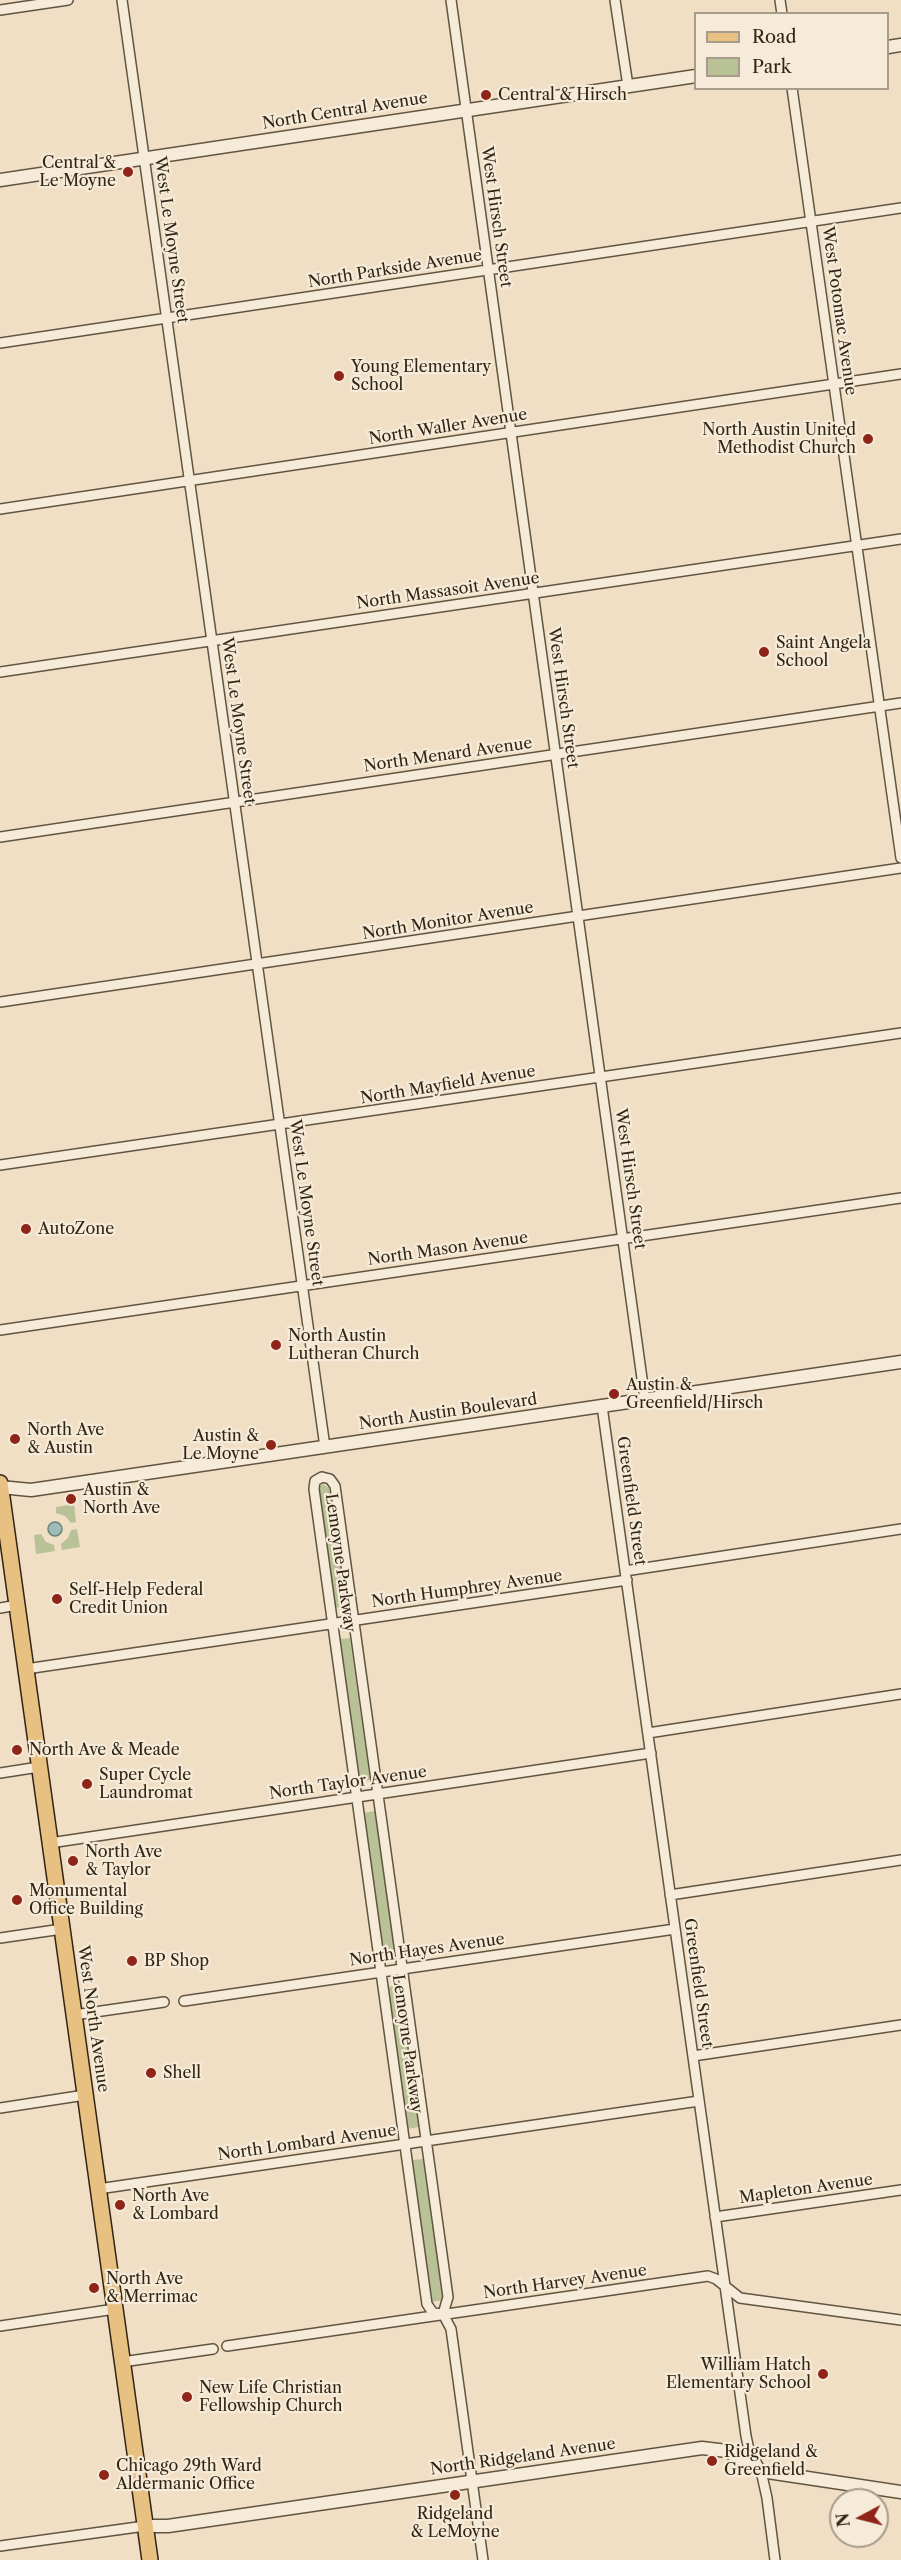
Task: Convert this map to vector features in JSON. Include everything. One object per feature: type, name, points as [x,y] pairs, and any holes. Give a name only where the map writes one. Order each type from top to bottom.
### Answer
[{"type":"main road","name":"West North Avenue","points":[[0,1486],[150,2560]]},
{"type":"street","points":[[0,10],[68,0]]},
{"type":"street","name":"West Le Moyne Street","points":[[122,0],[325,1447]]},
{"type":"street","name":"West Hirsch Street","points":[[450,0],[645,1400]]},
{"type":"street","points":[[615,0],[628,86]]},
{"type":"street","name":"North Central Avenue","points":[[0,180],[694,76]]},
{"type":"street","name":"West Potomac Avenue","points":[[792,90],[901,858]]},
{"type":"street","name":"North Parkside Avenue","points":[[0,343],[901,208]]},
{"type":"street","name":"North Waller Avenue","points":[[0,509],[901,374]]},
{"type":"street","name":"North Massasoit Avenue","points":[[0,672],[901,539]]},
{"type":"street","name":"North Menard Avenue","points":[[0,837],[901,703]]},
{"type":"street","name":"North Monitor Avenue","points":[[0,1002],[901,868]]},
{"type":"street","name":"North Mayfield Avenue","points":[[0,1165],[280,1126],[901,1033]]},
{"type":"street","name":"North Mason Avenue","points":[[0,1330],[901,1198]]},
{"type":"street","name":"North Austin Boulevard","points":[[0,1486],[31,1490],[901,1362]]},
{"type":"street","name":"Greenfield Street","points":[[602,1406],[746,2436],[749,2450],[761,2471],[775,2560]]},
{"type":"street","name":"Lemoyne Parkway","points":[[443,2314],[433,2313],[427,2304],[314,1489],[315,1481],[322,1477],[330,1479],[335,1486],[448,2297],[443,2314],[452,2337],[483,2560]]},
{"type":"street","name":"North Humphrey Avenue","points":[[26,1669],[353,1621],[901,1529]]},
{"type":"street","points":[[0,1608],[17,1605]]},
{"type":"street","points":[[648,1733],[901,1694]]},
{"type":"street","name":"North Taylor Avenue","points":[[50,1842],[651,1753]]},
{"type":"street","points":[[0,1773],[39,1767]]},
{"type":"street","points":[[670,1895],[901,1860]]},
{"type":"street","points":[[0,1938],[62,1929]]},
{"type":"street","name":"North Hayes Avenue","points":[[184,2001],[675,1929]]},
{"type":"street","points":[[74,2015],[164,2002]]},
{"type":"street","points":[[693,2056],[901,2025]]},
{"type":"street","points":[[0,2108],[85,2095]]},
{"type":"street","name":"North Lombard Avenue","points":[[98,2189],[699,2101]]},
{"type":"street","name":"Mapleton Avenue","points":[[715,2217],[901,2190]]},
{"type":"street","name":"North Harvey Avenue","points":[[227,2346],[708,2276],[725,2285],[741,2298],[901,2320]]},
{"type":"street","points":[[0,2326],[115,2309]]},
{"type":"street","points":[[122,2362],[213,2349]]},
{"type":"street","name":"North Ridgeland Avenue","points":[[145,2526],[168,2526],[702,2448],[727,2451],[761,2471],[901,2492]]},
{"type":"street","points":[[0,2546],[145,2526]]},
{"type":"green space","points":[[323,1484],[329,1488],[346,1606],[334,1608],[317,1489]]},
{"type":"green space","points":[[74,1504],[76,1522],[71,1523],[65,1516],[56,1513],[56,1507]]},
{"type":"green space","points":[[77,1529],[80,1547],[62,1550],[61,1544],[68,1538],[71,1530]]},
{"type":"green space","points":[[41,1534],[46,1542],[54,1545],[55,1551],[36,1554],[34,1535]]},
{"type":"green space","points":[[350,1638],[370,1780],[358,1782],[338,1639]]},
{"type":"green space","points":[[375,1811],[395,1954],[383,1955],[363,1813]]},
{"type":"green space","points":[[399,1985],[419,2127],[407,2129],[387,1987]]},
{"type":"green space","points":[[423,2159],[443,2300],[431,2302],[411,2160]]},
{"type":"water","points":[[55,1522],[60,1524],[62,1529],[60,1534],[55,1536],[50,1534],[48,1529],[50,1524]]},
{"type":"place","name":"Central & Hirsch","points":[[486,95]]},
{"type":"place","name":"Central & Le Moyne","points":[[128,172]]},
{"type":"place","name":"Young Elementary School","points":[[339,376]]},
{"type":"place","name":"North Austin United Methodist Church","points":[[868,439]]},
{"type":"place","name":"Saint Angela School","points":[[764,652]]},
{"type":"place","name":"AutoZone","points":[[26,1229]]},
{"type":"place","name":"North Austin Lutheran Church","points":[[276,1345]]},
{"type":"place","name":"Austin & Greenfield/Hirsch","points":[[614,1394]]},
{"type":"place","name":"North Ave & Austin","points":[[15,1439]]},
{"type":"place","name":"Austin & Le Moyne","points":[[271,1445]]},
{"type":"place","name":"Austin & North Ave","points":[[71,1499]]},
{"type":"place","name":"Self-Help Federal Credit Union","points":[[57,1599]]},
{"type":"place","name":"North Ave & Meade","points":[[17,1750]]},
{"type":"place","name":"Super Cycle Laundromat","points":[[87,1784]]},
{"type":"place","name":"North Ave & Taylor","points":[[73,1861]]},
{"type":"place","name":"Monumental Office Building","points":[[17,1900]]},
{"type":"place","name":"BP Shop","points":[[132,1961]]},
{"type":"place","name":"Shell","points":[[151,2073]]},
{"type":"place","name":"North Ave & Lombard","points":[[120,2205]]},
{"type":"place","name":"North Ave & Merrimac","points":[[94,2288]]},
{"type":"place","name":"William Hatch Elementary School","points":[[823,2374]]},
{"type":"place","name":"New Life Christian Fellowship Church","points":[[187,2397]]},
{"type":"place","name":"Ridgeland & Greenfield","points":[[712,2461]]},
{"type":"place","name":"Chicago 29th Ward Aldermanic Office","points":[[104,2475]]},
{"type":"place","name":"Ridgeland & LeMoyne","points":[[455,2495]]}]
